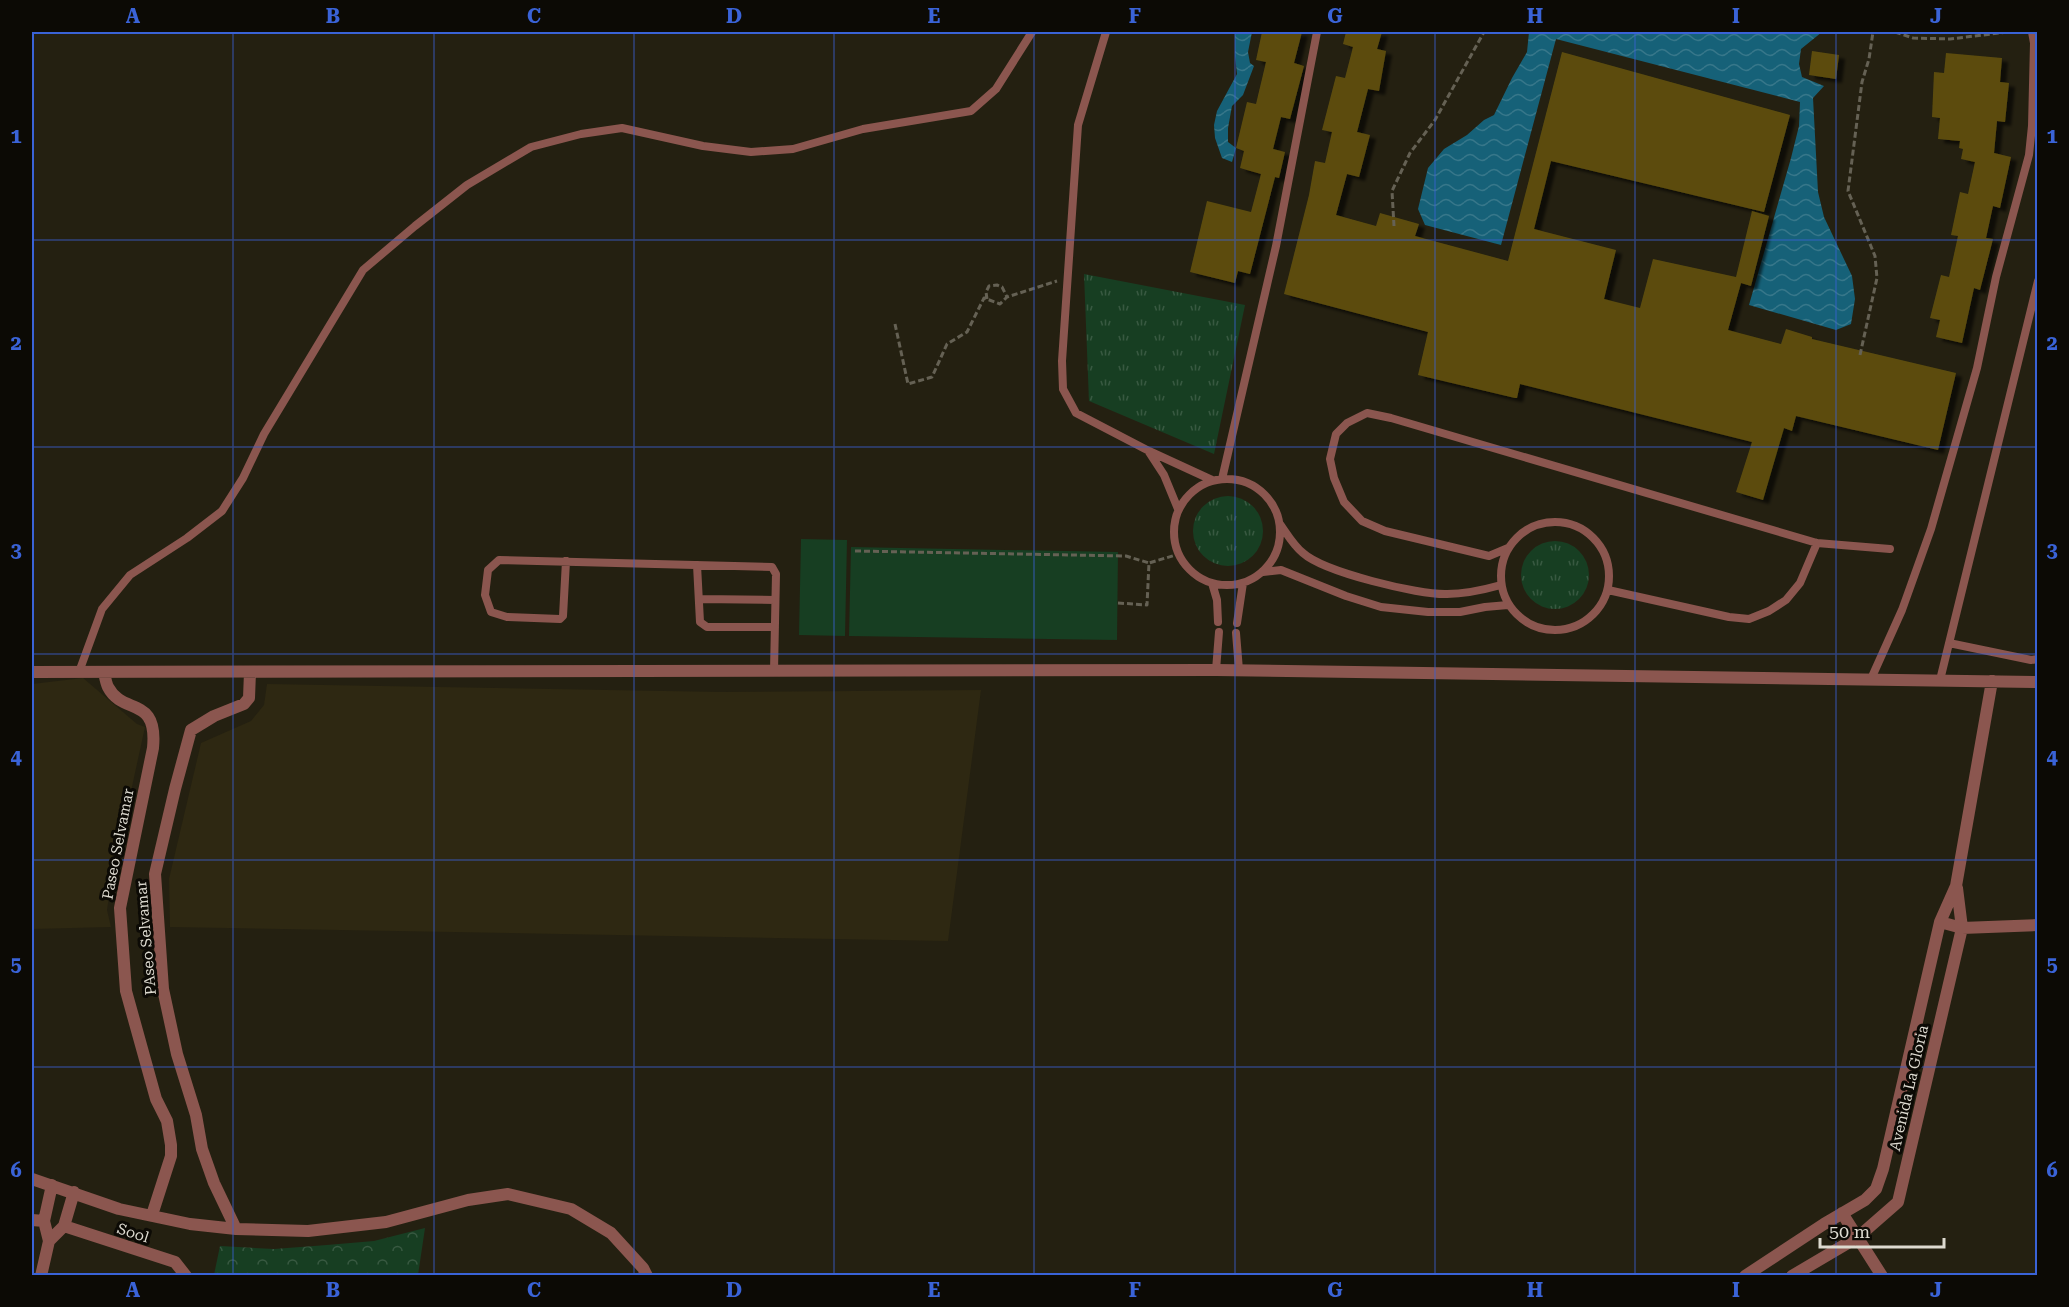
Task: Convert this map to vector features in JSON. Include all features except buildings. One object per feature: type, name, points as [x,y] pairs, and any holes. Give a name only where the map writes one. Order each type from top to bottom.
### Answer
[{"type":"street","points":[[32,672],[1239,670],[2037,682]]},
{"type":"street","name":"Paseo Selvamar","points":[[104,672],[108,688],[118,698],[146,713],[155,729],[120,908],[126,991],[156,1099],[167,1121],[171,1145],[171,1156],[153,1215]]},
{"type":"street","name":"PAseo Selvamar","points":[[236,1229],[214,1183],[202,1149],[196,1115],[177,1054],[163,989],[155,874],[191,730],[214,716],[244,704],[249,698],[250,672]]},
{"type":"street","name":"Avenida La Gloria","points":[[1745,1275],[1764,1261],[1865,1200],[1876,1189],[1883,1168],[1940,922],[1956,886],[1992,681]]},
{"type":"street","name":"Avenida La Gloria","points":[[1792,1275],[1858,1238],[1898,1202],[1962,928],[1956,886]]},
{"type":"street","points":[[1940,922],[1962,928],[2037,926]]},
{"type":"street","points":[[32,1179],[119,1209],[190,1224],[236,1229],[308,1231],[386,1222],[468,1200],[508,1194],[571,1209],[611,1233],[647,1275]]},
{"type":"street","points":[[49,1240],[38,1221],[52,1185]]},
{"type":"street","points":[[41,1275],[49,1240],[64,1226],[74,1192]]},
{"type":"street","points":[[1842,1213],[1882,1275]]},
{"type":"street","name":"Sool","points":[[64,1226],[175,1262],[186,1275]]},
{"type":"lane","points":[[79,672],[102,609],[130,575],[187,538],[222,511],[243,478],[264,434],[363,270],[467,185],[531,147],[581,134],[622,128],[704,146],[751,152],[793,149],[863,129],[971,111],[996,89],[1032,32]]},
{"type":"lane","points":[[1106,32],[1078,125],[1062,361],[1064,389],[1076,413],[1149,451],[1212,480]]},
{"type":"lane","points":[[1222,479],[1276,246],[1317,32]]},
{"type":"lane","points":[[1871,679],[1902,610],[1931,529],[1977,368],[1996,277],[2028,155],[2032,126],[2034,43],[2032,32]]},
{"type":"lane","points":[[1940,680],[2037,281]]},
{"type":"lane","points":[[1508,548],[1502,566],[1501,585],[1508,605],[1521,619],[1538,628],[1557,632],[1581,625],[1596,613],[1606,597],[1610,578],[1608,562],[1600,545],[1587,531],[1578,526],[1560,522],[1541,523],[1524,531],[1508,548],[1489,556],[1385,531],[1362,521],[1344,502],[1334,478],[1330,459],[1336,434],[1347,423],[1367,413],[1391,418],[1817,543],[1890,549]]},
{"type":"lane","points":[[1149,451],[1164,476],[1178,509]]},
{"type":"lane","points":[[1232,478],[1253,485],[1268,498],[1278,514],[1280,524],[1280,543],[1274,558],[1263,572],[1243,584],[1219,585],[1198,577],[1183,563],[1173,534],[1178,509],[1193,490],[1212,480],[1222,479],[1232,478]]},
{"type":"lane","points":[[1280,524],[1303,554],[1333,569],[1402,588],[1446,594],[1473,592],[1501,585]]},
{"type":"lane","points":[[1608,590],[1730,617],[1749,619],[1769,611],[1786,600],[1800,583],[1817,543]]},
{"type":"lane","points":[[566,561],[560,619],[507,617],[491,612],[485,596],[488,570],[499,560],[566,561],[772,567],[776,574],[774,671]]},
{"type":"lane","points":[[697,565],[700,622],[706,627],[775,627]]},
{"type":"lane","points":[[1263,572],[1281,570],[1346,596],[1381,607],[1428,612],[1460,612],[1508,605]]},
{"type":"lane","points":[[1212,583],[1217,600],[1218,622]]},
{"type":"lane","points":[[1237,622],[1243,584]]},
{"type":"lane","points":[[699,598],[775,600]]},
{"type":"lane","points":[[1216,670],[1218,632]]},
{"type":"lane","points":[[1236,633],[1239,670]]},
{"type":"lane","points":[[1949,643],[2031,660],[2037,659]]},
{"type":"path","points":[[1394,226],[1392,191],[1410,153],[1445,104],[1484,32]]},
{"type":"path","points":[[1860,355],[1877,278],[1875,256],[1848,191],[1862,82],[1874,32]]},
{"type":"path","points":[[1895,32],[1913,38],[1950,39],[2008,32]]},
{"type":"path","points":[[895,324],[908,384],[932,377],[947,344],[967,332],[984,298],[1000,304],[1007,297],[1068,278]]},
{"type":"path","points":[[987,299],[986,292],[989,286],[998,285],[1002,287],[1007,297]]},
{"type":"path","points":[[855,551],[1126,556],[1149,563],[1179,554]]},
{"type":"path","points":[[1118,603],[1147,605],[1149,563]]},
{"type":"shaded area","points":[[83,678],[137,724],[145,727],[111,883],[107,910],[111,927],[32,929],[32,684]]},
{"type":"shaded area","points":[[267,684],[721,692],[981,690],[948,941],[170,927],[169,879],[201,743],[251,721],[264,705]]},
{"type":"green space","points":[[1084,274],[1245,305],[1214,454],[1089,401]]},
{"type":"green space","points":[[1221,496],[1235,496],[1248,502],[1257,511],[1263,524],[1261,544],[1253,556],[1235,566],[1221,566],[1208,560],[1199,551],[1193,538],[1193,524],[1199,511],[1208,502]]},
{"type":"green space","points":[[801,539],[847,540],[845,636],[799,635]]},
{"type":"green space","points":[[1555,541],[1568,543],[1579,551],[1587,562],[1589,575],[1587,588],[1579,599],[1568,607],[1555,609],[1542,607],[1531,599],[1523,588],[1521,575],[1523,562],[1531,551],[1542,543]]},
{"type":"green space","points":[[851,547],[1118,552],[1117,640],[849,636]]},
{"type":"green space","points":[[425,1228],[418,1275],[214,1275],[220,1246],[274,1249],[374,1241]]},
{"type":"water","points":[[1235,32],[1252,32],[1248,52],[1250,63],[1254,66],[1243,95],[1232,106],[1228,142],[1236,148],[1232,162],[1222,158],[1215,138],[1214,125],[1217,111],[1237,74]]},
{"type":"water","points":[[1529,32],[1822,32],[1801,49],[1799,64],[1802,77],[1824,86],[1813,98],[1818,192],[1824,217],[1852,276],[1855,299],[1851,324],[1836,330],[1749,305],[1791,158],[1799,126],[1800,102],[1556,39],[1501,245],[1425,225],[1418,209],[1428,168],[1444,149],[1494,115],[1527,52]]}]
